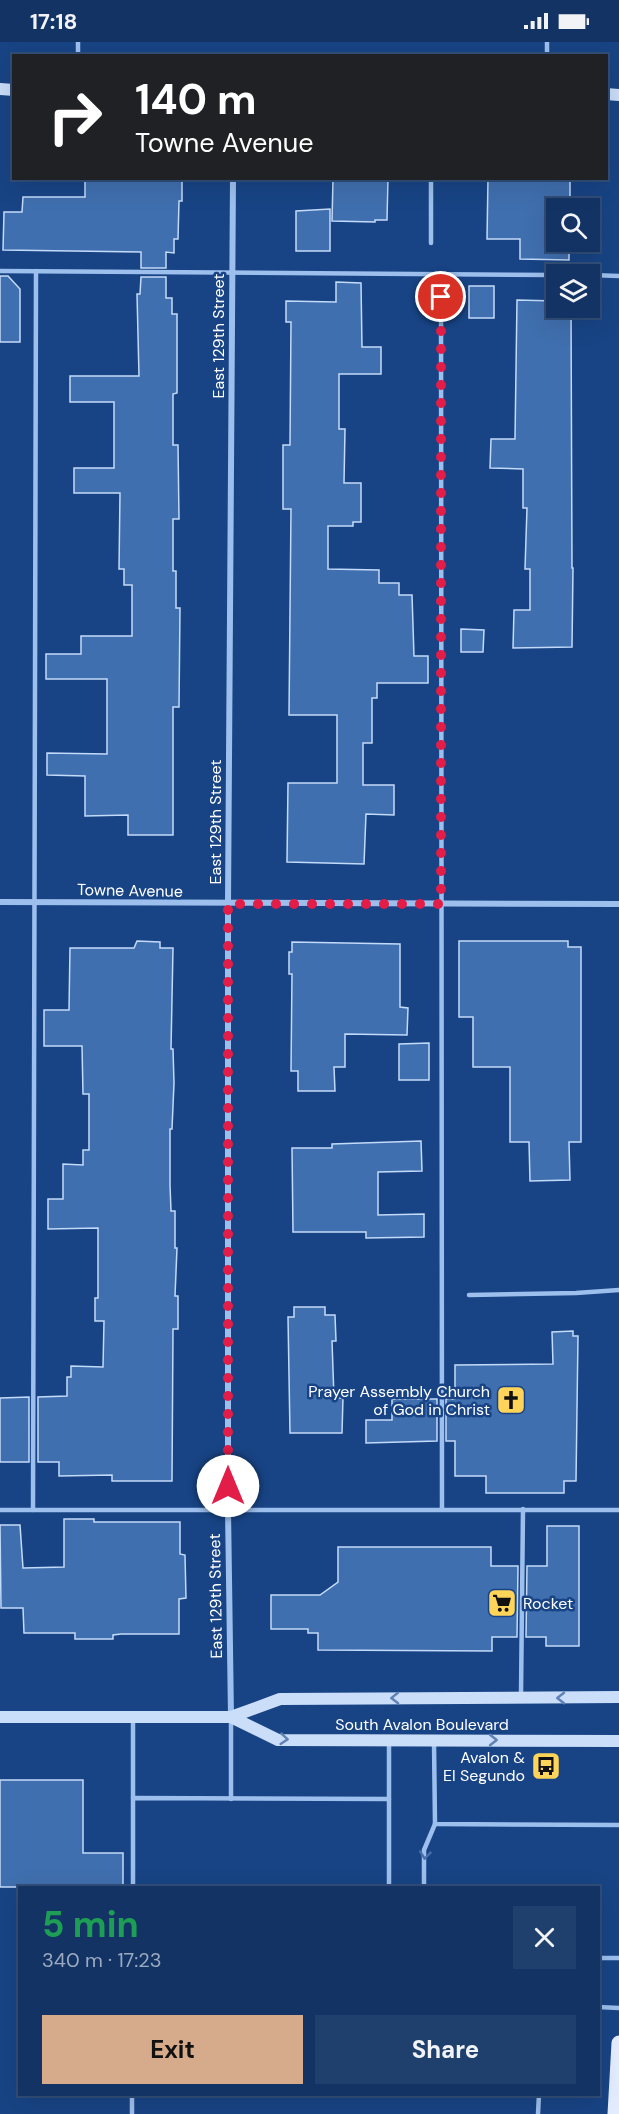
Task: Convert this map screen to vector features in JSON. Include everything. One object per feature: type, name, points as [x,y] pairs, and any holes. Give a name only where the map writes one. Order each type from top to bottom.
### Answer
[{"type":"main road","name":"South Avalon Boulevard","points":[[0,1717],[231,1718],[280,1699],[619,1697]]},
{"type":"main road","name":"South Avalon Boulevard","points":[[231,1718],[278,1740],[619,1741]]},
{"type":"main road","points":[[615,2114],[619,2043]]},
{"type":"street","name":"East 129th Street","points":[[231,1718],[228,1509],[228,904],[233,180]]},
{"type":"street","name":"Towne Avenue","points":[[0,902],[619,904]]},
{"type":"lane","points":[[432,180],[432,243]]},
{"type":"lane","points":[[0,271],[546,275]]},
{"type":"lane","points":[[33,1510],[36,271]]},
{"type":"lane","points":[[441,274],[442,1509]]},
{"type":"lane","points":[[600,275],[619,276]]},
{"type":"lane","points":[[469,1295],[619,1290]]},
{"type":"lane","points":[[521,1698],[523,1509]]},
{"type":"lane","points":[[0,1510],[619,1510]]},
{"type":"lane","points":[[133,1717],[133,1886]]},
{"type":"lane","points":[[231,1718],[231,1799]]},
{"type":"lane","points":[[388,1886],[389,1739]]},
{"type":"lane","points":[[424,1886],[424,1850],[435,1824],[434,1740]]},
{"type":"lane","points":[[133,1798],[389,1799]]},
{"type":"lane","points":[[435,1824],[619,1826]]},
{"type":"lane","points":[[600,1958],[619,1958]]},
{"type":"lane","points":[[600,2007],[619,2008]]},
{"type":"lane","points":[[132,2096],[132,2114]]},
{"type":"lane","points":[[538,2114],[539,2096]]},
{"type":"building","points":[[85,180],[182,180],[178,239],[174,239],[174,253],[166,252],[166,268],[141,268],[141,252],[3,250],[4,212],[22,212],[23,197],[85,197]]},
{"type":"building","points":[[333,180],[388,180],[387,220],[332,221]]},
{"type":"building","points":[[488,180],[570,180],[570,198],[546,198],[546,252],[569,252],[569,260],[520,259],[520,239],[487,239]]},
{"type":"building","points":[[330,209],[330,251],[296,251],[296,211]]},
{"type":"building","points":[[0,276],[8,276],[20,289],[20,342],[0,342]]},
{"type":"building","points":[[141,277],[166,277],[166,298],[172,298],[172,314],[177,314],[177,393],[173,394],[173,445],[178,445],[179,519],[173,519],[173,571],[176,571],[176,608],[180,608],[179,707],[173,707],[173,835],[128,835],[128,815],[85,816],[85,776],[47,775],[47,753],[107,754],[107,679],[46,679],[46,654],[81,654],[81,636],[132,636],[132,585],[124,585],[124,569],[119,569],[120,493],[74,493],[74,468],[114,468],[114,402],[70,402],[70,376],[139,376],[137,294],[140,294]]},
{"type":"building","points":[[336,282],[361,283],[362,347],[381,347],[381,374],[339,374],[339,429],[345,429],[344,483],[361,483],[361,522],[353,522],[353,526],[328,526],[328,569],[379,570],[379,583],[399,583],[399,595],[412,595],[414,656],[428,656],[428,683],[377,683],[377,698],[372,698],[372,743],[363,743],[363,785],[394,785],[394,815],[366,814],[364,864],[287,862],[288,783],[337,783],[337,715],[289,715],[291,509],[283,509],[283,445],[290,445],[291,322],[286,322],[286,301],[336,302]]},
{"type":"building","points":[[469,286],[494,286],[494,318],[469,318]]},
{"type":"building","points":[[517,300],[546,301],[546,318],[571,318],[572,647],[513,648],[514,610],[530,610],[530,569],[525,569],[527,508],[523,508],[523,469],[490,468],[491,439],[515,439]]},
{"type":"building","points":[[461,629],[484,630],[483,652],[461,652]]},
{"type":"building","points":[[137,941],[160,942],[160,948],[173,948],[171,1049],[173,1049],[174,1083],[172,1129],[170,1129],[170,1185],[171,1211],[175,1211],[175,1248],[177,1248],[175,1296],[178,1296],[178,1329],[173,1329],[172,1481],[112,1481],[112,1475],[59,1476],[59,1462],[38,1462],[38,1397],[67,1396],[67,1377],[71,1377],[71,1366],[103,1367],[104,1321],[95,1321],[95,1298],[98,1298],[98,1228],[48,1229],[48,1199],[63,1199],[63,1164],[83,1165],[83,1150],[89,1150],[89,1094],[83,1094],[82,1046],[44,1046],[44,1010],[69,1010],[70,948],[134,948]]},
{"type":"building","points":[[459,941],[568,941],[568,947],[581,947],[581,1142],[569,1142],[570,1180],[530,1181],[529,1142],[510,1142],[510,1067],[473,1067],[473,1017],[459,1017]]},
{"type":"building","points":[[292,942],[400,944],[400,1007],[408,1008],[407,1035],[345,1034],[345,1067],[334,1067],[335,1091],[298,1091],[298,1071],[291,1071],[292,974],[289,974],[289,952],[292,952]]},
{"type":"building","points":[[429,1043],[429,1080],[399,1080],[399,1044]]},
{"type":"building","points":[[421,1141],[422,1171],[378,1172],[378,1215],[424,1214],[424,1237],[366,1238],[366,1232],[293,1232],[292,1148],[332,1148],[332,1144]]},
{"type":"building","points":[[294,1307],[325,1307],[325,1315],[335,1315],[336,1341],[332,1341],[334,1398],[343,1398],[342,1433],[290,1433],[288,1317],[294,1317]]},
{"type":"building","points":[[573,1331],[573,1336],[578,1336],[576,1481],[564,1481],[564,1493],[486,1493],[486,1476],[455,1476],[455,1441],[446,1441],[446,1399],[455,1399],[455,1365],[553,1364],[552,1332]]},
{"type":"building","points":[[29,1397],[29,1462],[0,1462],[0,1398]]},
{"type":"building","points":[[392,1399],[437,1399],[437,1441],[366,1443],[366,1420],[392,1420]]},
{"type":"building","points":[[64,1519],[94,1519],[94,1522],[180,1522],[180,1554],[185,1555],[186,1598],[179,1599],[179,1634],[121,1634],[113,1635],[113,1639],[75,1639],[75,1633],[24,1633],[23,1608],[1,1608],[0,1525],[20,1525],[23,1568],[64,1567]]},
{"type":"building","points":[[547,1526],[579,1526],[579,1646],[546,1646],[546,1637],[526,1637],[527,1566],[547,1566]]},
{"type":"building","points":[[338,1547],[491,1547],[491,1566],[518,1566],[517,1637],[492,1637],[492,1651],[318,1650],[318,1633],[308,1633],[308,1629],[271,1629],[271,1595],[320,1595],[338,1582]]},
{"type":"building","points":[[0,1780],[83,1780],[83,1853],[123,1853],[123,1886],[0,1887]]},
{"type":"place","name":"Prayer Assembly Church of God in Christ","points":[[511,1400]]},
{"type":"place","name":"Rocket","points":[[502,1603]]},
{"type":"place","name":"Avalon & El Segundo","points":[[546,1766]]},
{"type":"route","points":[[228,1486],[228,904],[441,904],[441,297]]}]
